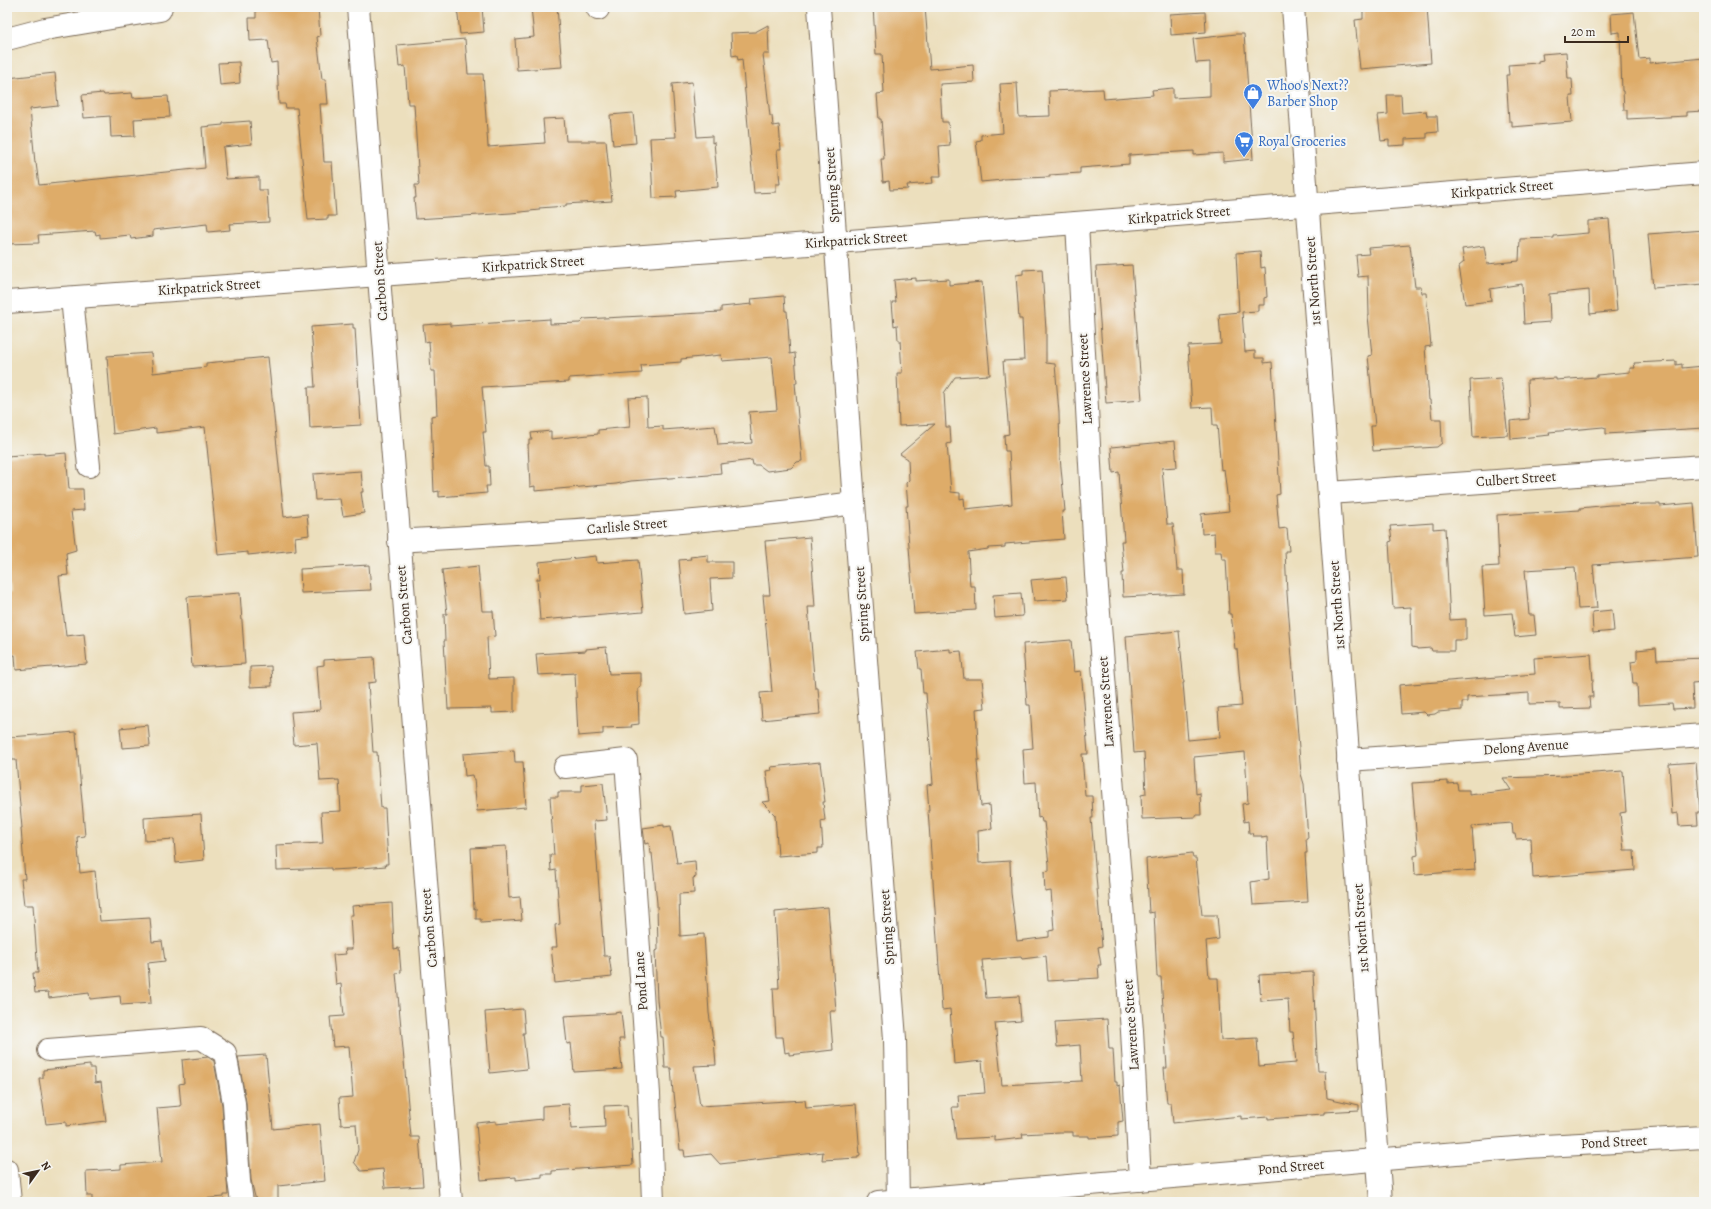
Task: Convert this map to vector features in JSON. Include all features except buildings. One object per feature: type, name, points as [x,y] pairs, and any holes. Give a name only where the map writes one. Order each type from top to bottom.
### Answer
[{"type":"street","points":[[7,39],[45,28],[160,10],[161,7]]},
{"type":"street","name":"Carbon Street","points":[[358,7],[451,1202]]},
{"type":"street","name":"Spring Street","points":[[819,7],[837,242],[854,502],[895,1039],[888,1201]]},
{"type":"street","name":"1st North Street","points":[[1293,7],[1381,1202]]},
{"type":"street","name":"Kirkpatrick Street","points":[[7,302],[837,242],[1704,173]]},
{"type":"street","name":"Lawrence Street","points":[[1076,223],[1096,575],[1132,1031],[1140,1180]]},
{"type":"street","points":[[72,298],[89,466]]},
{"type":"street","name":"Culbert Street","points":[[1328,493],[1704,466]]},
{"type":"street","name":"Carlisle Street","points":[[399,541],[605,529],[786,512],[854,502]]},
{"type":"street","name":"Delong Avenue","points":[[1348,760],[1704,735]]},
{"type":"street","name":"Pond Lane","points":[[566,767],[626,760],[649,1094],[653,1202]]},
{"type":"street","points":[[48,1050],[201,1038],[225,1053],[234,1103],[239,1181],[242,1202]]},
{"type":"street","name":"Pond Street","points":[[888,1201],[1075,1194],[1140,1180],[1528,1147],[1704,1142]]},
{"type":"street","points":[[7,1170],[10,1202]]},
{"type":"place","name":"Whoo's Next?? Barber Shop","points":[[1253,110]]},
{"type":"place","name":"Royal Groceries","points":[[1244,158]]}]
